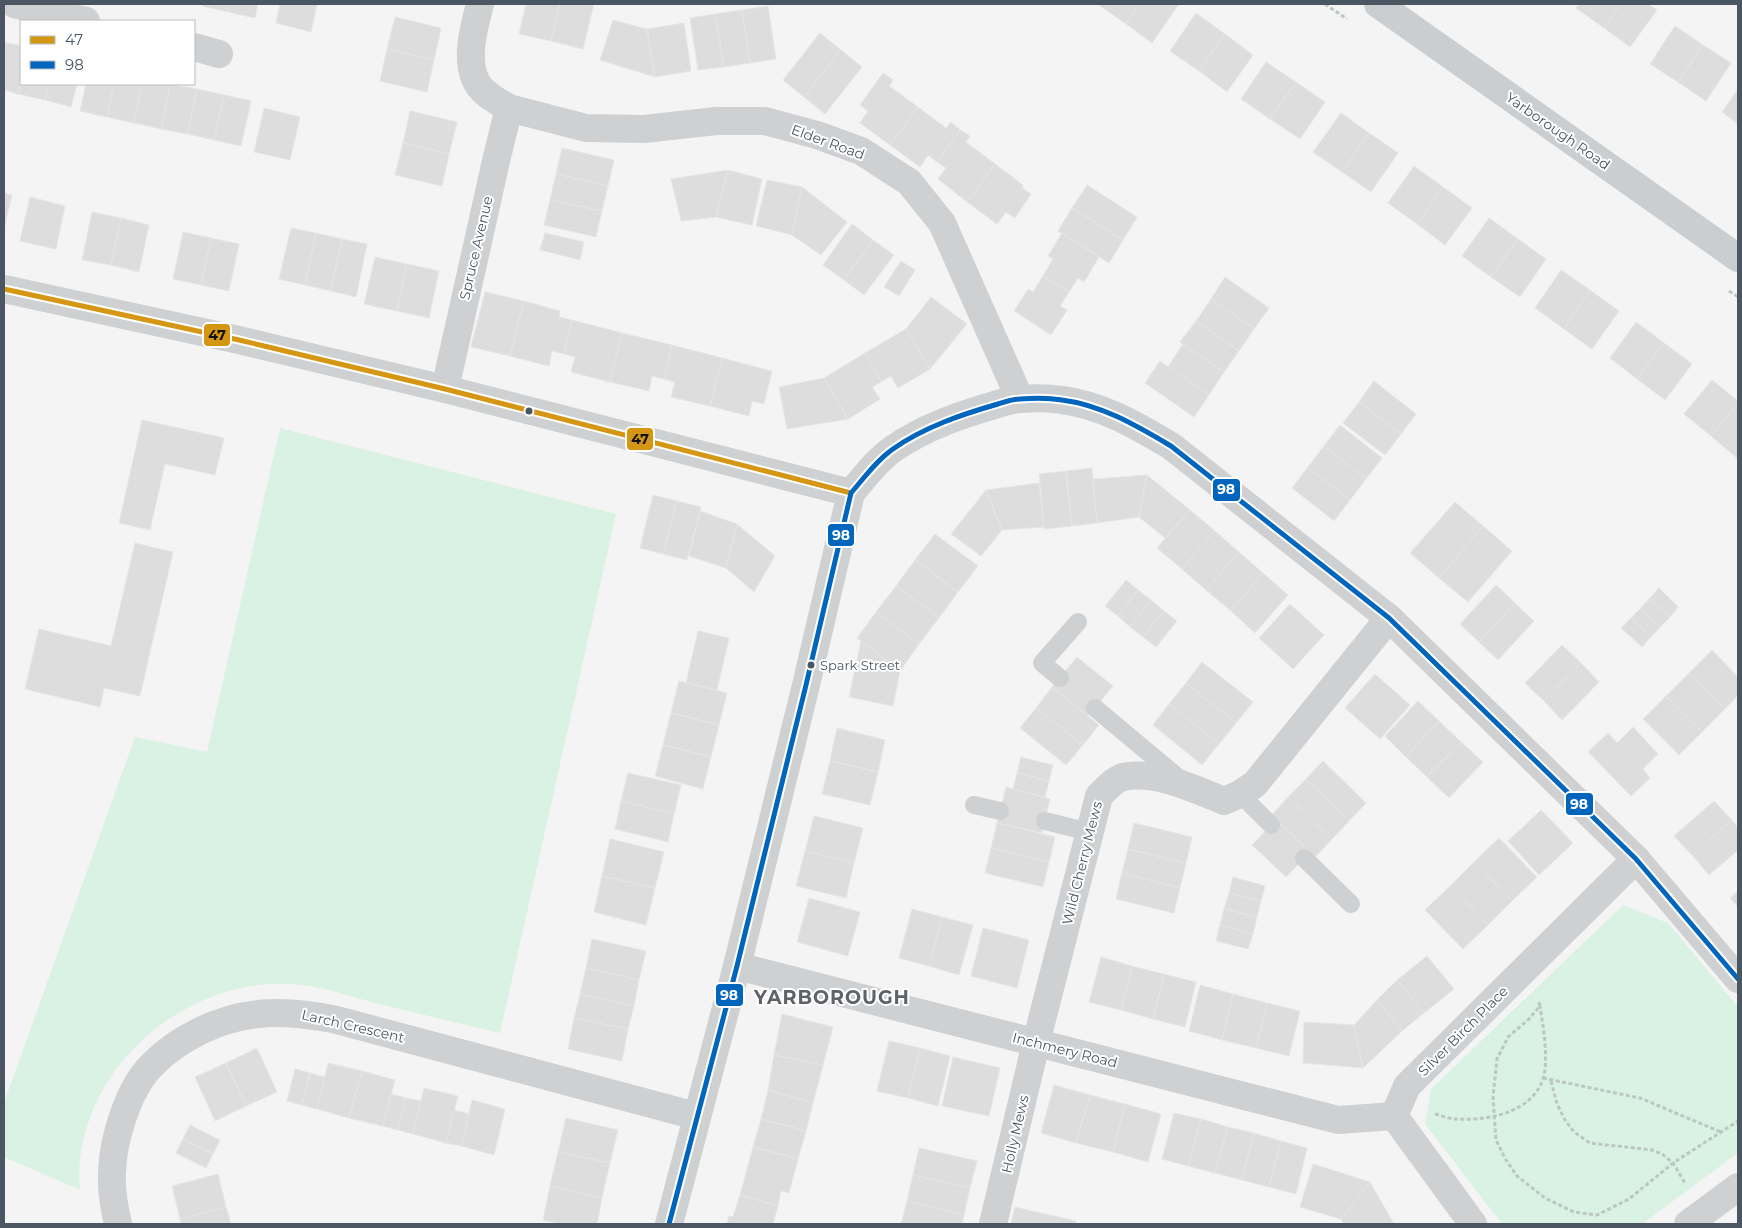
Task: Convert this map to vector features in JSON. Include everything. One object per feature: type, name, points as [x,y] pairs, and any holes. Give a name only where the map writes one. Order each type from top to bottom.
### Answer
[{"type":"main road","name":"Yarborough Road","points":[[1378,4],[1738,258]]},
{"type":"street","points":[[14,4],[82,20]]},
{"type":"street","points":[[480,4],[474,27],[470,61],[476,82],[490,97],[510,108]]},
{"type":"street","name":"Elder Road","points":[[510,108],[586,128],[644,129],[716,121],[765,121],[817,135],[861,151],[909,182],[942,223],[1020,399]]},
{"type":"street","name":"Spruce Avenue","points":[[445,389],[496,161],[510,108]]},
{"type":"street","points":[[4,289],[239,340],[445,389],[851,493]]},
{"type":"street","points":[[668,1224],[737,966],[851,493],[870,470],[893,449],[916,435],[977,410],[1020,399],[1063,400],[1104,410],[1138,426],[1170,446],[1389,618],[1636,859],[1738,979]]},
{"type":"street","name":"Wild Cherry Mews","points":[[1036,1043],[1099,796],[1122,777],[1149,776],[1188,786],[1224,801],[1240,794],[1255,784],[1389,618]]},
{"type":"street","name":"Silver Birch Place","points":[[1394,1116],[1407,1086],[1636,859]]},
{"type":"street","name":"Inchmery Road","points":[[737,966],[1338,1120],[1394,1116]]},
{"type":"street","name":"Larch Crescent","points":[[118,1224],[113,1198],[112,1171],[115,1145],[122,1118],[133,1092],[150,1067],[168,1051],[197,1032],[226,1020],[257,1014],[295,1013],[333,1019],[696,1116]]},
{"type":"street","name":"Holly Mews","points":[[993,1224],[1036,1043]]},
{"type":"street","points":[[1394,1116],[1473,1224]]},
{"type":"street","points":[[1696,1219],[1738,1187]]},
{"type":"lane","points":[[1060,678],[1042,663],[1078,622]]},
{"type":"lane","points":[[1095,708],[1188,786]]},
{"type":"lane","points":[[1240,794],[1271,825]]},
{"type":"lane","points":[[974,805],[1000,811]]},
{"type":"lane","points":[[1045,821],[1090,832]]},
{"type":"lane","points":[[1304,858],[1350,904]]},
{"type":"path","points":[[1407,1086],[1427,1112],[1452,1119],[1508,1113],[1523,1105],[1535,1094],[1543,1078],[1545,1049],[1540,1006],[1534,991],[1519,974]]},
{"type":"path","points":[[1540,1006],[1508,1037],[1498,1059],[1493,1097],[1496,1140],[1506,1160],[1517,1176],[1545,1198],[1574,1212],[1598,1215],[1629,1199],[1674,1163],[1738,1122]]},
{"type":"path","points":[[1543,1078],[1640,1098],[1721,1132]]},
{"type":"path","points":[[1551,1081],[1557,1104],[1565,1120],[1574,1132],[1590,1143],[1652,1150],[1662,1154],[1674,1163],[1696,1219]]},
{"type":"green space","points":[[280,428],[616,514],[500,1033],[310,986],[275,984],[249,986],[225,992],[201,1001],[157,1027],[138,1044],[111,1076],[94,1107],[83,1140],[80,1157],[80,1190],[4,1157],[4,1103],[135,737],[207,752]]},
{"type":"green space","points":[[1623,905],[1668,923],[1738,1007],[1738,1153],[1642,1224],[1502,1224],[1425,1124],[1431,1089]]},
{"type":"building","points":[[202,4],[230,4],[228,12],[202,6]]},
{"type":"building","points":[[230,4],[258,4],[255,18],[228,12]]},
{"type":"building","points":[[280,4],[317,4],[311,32],[276,23]]},
{"type":"building","points":[[526,4],[560,4],[551,41],[519,34]]},
{"type":"building","points":[[560,4],[594,4],[583,49],[551,41]]},
{"type":"building","points":[[1100,4],[1140,4],[1126,24]]},
{"type":"building","points":[[1140,4],[1179,4],[1152,43],[1126,24]]},
{"type":"building","points":[[1579,4],[1621,4],[1604,28],[1576,8]]},
{"type":"building","points":[[1621,4],[1648,4],[1657,10],[1630,47],[1604,28]]},
{"type":"building","points":[[768,6],[776,59],[750,63],[742,10]]},
{"type":"building","points":[[742,10],[750,63],[724,67],[715,14]]},
{"type":"building","points":[[1196,13],[1225,34],[1199,71],[1170,51]]},
{"type":"building","points":[[715,14],[724,67],[698,70],[690,18]]},
{"type":"building","points":[[395,17],[441,28],[434,60],[387,49]]},
{"type":"building","points":[[613,20],[647,29],[655,77],[600,60]]},
{"type":"building","points":[[684,23],[691,71],[655,77],[647,29]]},
{"type":"building","points":[[1675,26],[1703,45],[1678,82],[1650,64]]},
{"type":"building","points":[[820,33],[841,50],[804,97],[783,80]]},
{"type":"building","points":[[1225,34],[1253,55],[1227,92],[1199,71]]},
{"type":"building","points":[[4,42],[20,46],[20,85],[18,94],[4,90]]},
{"type":"building","points":[[1703,45],[1731,63],[1706,101],[1678,82]]},
{"type":"building","points":[[387,49],[434,60],[427,92],[380,81]]},
{"type":"building","points":[[841,50],[862,67],[825,114],[804,97]]},
{"type":"building","points":[[1266,62],[1296,82],[1270,119],[1241,99]]},
{"type":"building","points":[[883,73],[893,80],[889,86],[918,107],[890,145],[860,123],[868,111],[860,105]]},
{"type":"building","points":[[1296,82],[1325,102],[1300,139],[1270,119]]},
{"type":"building","points":[[20,85],[49,85],[45,100],[18,94]]},
{"type":"building","points":[[49,85],[77,85],[71,107],[45,100]]},
{"type":"building","points":[[86,85],[114,85],[107,117],[80,111]]},
{"type":"building","points":[[114,85],[142,85],[134,123],[107,117]]},
{"type":"building","points":[[142,85],[170,85],[161,129],[134,123]]},
{"type":"building","points":[[170,85],[197,89],[188,134],[161,129]]},
{"type":"building","points":[[197,89],[224,95],[214,140],[188,134]]},
{"type":"building","points":[[1738,89],[1738,124],[1722,112]]},
{"type":"building","points":[[224,95],[251,101],[241,146],[214,140]]},
{"type":"building","points":[[918,107],[946,128],[951,122],[960,130],[937,162],[928,155],[920,167],[890,145]]},
{"type":"building","points":[[264,108],[300,117],[290,160],[254,152]]},
{"type":"building","points":[[410,111],[457,122],[449,154],[403,143]]},
{"type":"building","points":[[1341,113],[1369,133],[1342,172],[1313,152]]},
{"type":"building","points":[[960,130],[970,136],[966,142],[995,164],[967,202],[938,179],[946,168],[937,162]]},
{"type":"building","points":[[1369,133],[1398,153],[1371,192],[1342,172]]},
{"type":"building","points":[[403,143],[449,154],[442,186],[395,175]]},
{"type":"building","points":[[562,148],[614,160],[608,186],[556,174]]},
{"type":"building","points":[[995,164],[1023,185],[1022,188],[1031,194],[1015,218],[1006,212],[997,224],[967,202]]},
{"type":"building","points":[[1414,166],[1443,187],[1417,224],[1388,203]]},
{"type":"building","points":[[728,170],[716,217],[681,221],[671,179]]},
{"type":"building","points":[[728,170],[762,179],[752,225],[716,217]]},
{"type":"building","points":[[556,174],[608,186],[602,211],[550,200]]},
{"type":"building","points":[[767,180],[802,187],[792,235],[756,226]]},
{"type":"building","points":[[1087,185],[1137,217],[1123,240],[1072,208]]},
{"type":"building","points":[[802,187],[847,222],[821,255],[792,235]]},
{"type":"building","points":[[1443,187],[1472,208],[1445,245],[1417,224]]},
{"type":"building","points":[[4,193],[12,195],[4,229]]},
{"type":"building","points":[[30,197],[65,206],[56,249],[20,241]]},
{"type":"building","points":[[550,200],[602,211],[596,237],[544,225]]},
{"type":"building","points":[[1072,208],[1123,240],[1109,263],[1058,231]]},
{"type":"building","points":[[92,212],[121,218],[111,265],[82,260]]},
{"type":"building","points":[[121,218],[149,225],[139,272],[111,265]]},
{"type":"building","points":[[1489,218],[1518,239],[1491,277],[1462,256]]},
{"type":"building","points":[[852,224],[873,240],[844,280],[823,265]]},
{"type":"building","points":[[291,228],[316,233],[305,285],[279,279]]},
{"type":"building","points":[[183,232],[211,238],[201,285],[173,279]]},
{"type":"building","points":[[316,233],[342,239],[331,291],[305,285]]},
{"type":"building","points":[[545,233],[584,242],[580,260],[540,250]]},
{"type":"building","points":[[1062,233],[1099,257],[1084,282],[1078,278],[1069,292],[1043,276],[1053,259],[1048,256]]},
{"type":"building","points":[[211,238],[239,244],[229,291],[201,285]]},
{"type":"building","points":[[342,239],[367,244],[356,297],[331,291]]},
{"type":"building","points":[[1518,239],[1546,259],[1520,297],[1491,277]]},
{"type":"building","points":[[873,240],[894,255],[864,295],[844,280]]},
{"type":"building","points":[[375,257],[407,264],[397,311],[364,304]]},
{"type":"building","points":[[901,261],[915,270],[899,296],[884,287]]},
{"type":"building","points":[[407,264],[439,271],[429,318],[397,311]]},
{"type":"building","points":[[1561,270],[1590,290],[1564,329],[1535,308]]},
{"type":"building","points":[[1043,276],[1069,292],[1060,306],[1067,310],[1051,335],[1014,311],[1028,289],[1033,292]]},
{"type":"building","points":[[1225,277],[1269,308],[1254,329],[1211,299]]},
{"type":"building","points":[[1590,290],[1619,311],[1592,349],[1564,329]]},
{"type":"building","points":[[485,292],[524,301],[510,356],[471,347]]},
{"type":"building","points":[[931,297],[967,324],[930,369],[906,329]]},
{"type":"building","points":[[1211,299],[1254,329],[1239,351],[1196,321]]},
{"type":"building","points":[[524,301],[560,311],[559,317],[572,320],[564,354],[552,351],[549,366],[510,356]]},
{"type":"building","points":[[572,320],[622,333],[610,382],[571,372],[575,357],[564,354]]},
{"type":"building","points":[[1196,321],[1239,351],[1224,372],[1180,342]]},
{"type":"building","points":[[1636,322],[1664,343],[1637,379],[1610,358]]},
{"type":"building","points":[[906,329],[930,369],[898,388],[891,376],[881,382],[865,353]]},
{"type":"building","points":[[622,333],[672,345],[664,379],[652,376],[649,391],[610,382]]},
{"type":"building","points":[[1664,343],[1692,364],[1665,400],[1637,379]]},
{"type":"building","points":[[1183,344],[1224,372],[1209,395],[1168,367]]},
{"type":"building","points":[[672,345],[722,358],[710,406],[671,397],[675,382],[664,379]]},
{"type":"building","points":[[865,353],[881,382],[872,387],[880,399],[848,419],[824,378]]},
{"type":"building","points":[[722,358],[772,371],[764,404],[752,401],[749,416],[710,406]]},
{"type":"building","points":[[1160,361],[1209,395],[1194,417],[1145,383]]},
{"type":"building","points":[[824,378],[848,419],[787,429],[779,387]]},
{"type":"building","points":[[1712,380],[1738,403],[1711,436],[1684,414]]},
{"type":"building","points":[[1374,381],[1416,414],[1401,434],[1359,402]]},
{"type":"building","points":[[1359,402],[1401,434],[1385,455],[1343,423]]},
{"type":"building","points":[[1738,403],[1738,459],[1711,436]]},
{"type":"building","points":[[142,420],[224,438],[215,475],[165,464],[150,530],[119,523]]},
{"type":"building","points":[[1340,425],[1382,458],[1366,479],[1324,446]]},
{"type":"building","points":[[1324,446],[1366,479],[1350,500],[1308,467]]},
{"type":"building","points":[[1308,467],[1350,500],[1334,521],[1292,488]]},
{"type":"building","points":[[1092,468],[1097,523],[1072,526],[1066,471]]},
{"type":"building","points":[[1066,471],[1072,526],[1044,529],[1039,474]]},
{"type":"building","points":[[1147,475],[1139,517],[1097,523],[1093,479]]},
{"type":"building","points":[[1147,475],[1190,510],[1165,538],[1139,517]]},
{"type":"building","points":[[1039,483],[1044,527],[1002,530],[986,490]]},
{"type":"building","points":[[986,490],[1002,530],[981,556],[951,534]]},
{"type":"building","points":[[653,495],[677,501],[663,554],[640,548]]},
{"type":"building","points":[[677,501],[701,507],[687,560],[663,554]]},
{"type":"building","points":[[1455,502],[1483,526],[1439,578],[1410,553]]},
{"type":"building","points":[[1190,510],[1215,531],[1182,569],[1157,548]]},
{"type":"building","points":[[700,511],[737,524],[726,568],[689,556]]},
{"type":"building","points":[[737,524],[775,556],[754,592],[726,568]]},
{"type":"building","points":[[1483,526],[1512,551],[1468,602],[1439,578]]},
{"type":"building","points":[[1215,531],[1239,552],[1206,590],[1182,569]]},
{"type":"building","points":[[935,534],[978,566],[958,592],[915,560]]},
{"type":"building","points":[[135,543],[173,552],[140,696],[104,688],[100,707],[25,689],[39,629],[111,646]]},
{"type":"building","points":[[1239,552],[1263,573],[1231,611],[1206,590]]},
{"type":"building","points":[[915,560],[958,592],[939,618],[896,586]]},
{"type":"building","points":[[1263,573],[1288,595],[1255,633],[1231,611]]},
{"type":"building","points":[[1126,580],[1138,590],[1118,616],[1105,606]]},
{"type":"building","points":[[1496,585],[1515,603],[1479,642],[1460,624]]},
{"type":"building","points":[[896,586],[939,618],[919,644],[876,612]]},
{"type":"building","points":[[1659,588],[1678,607],[1670,617],[1649,599]]},
{"type":"building","points":[[1138,590],[1151,600],[1130,627],[1118,616]]},
{"type":"building","points":[[1649,599],[1670,617],[1660,627],[1640,609]]},
{"type":"building","points":[[1151,600],[1164,611],[1143,637],[1130,627]]},
{"type":"building","points":[[1515,603],[1534,621],[1498,660],[1479,642]]},
{"type":"building","points":[[1290,604],[1324,635],[1293,669],[1259,638]]},
{"type":"building","points":[[1640,609],[1660,627],[1651,637],[1631,618]]},
{"type":"building","points":[[1164,611],[1177,621],[1156,647],[1143,637]]},
{"type":"building","points":[[876,612],[919,644],[900,671],[857,638]]},
{"type":"building","points":[[1631,618],[1651,637],[1642,647],[1621,628]]},
{"type":"building","points":[[698,631],[729,638],[717,690],[686,683]]},
{"type":"building","points":[[861,641],[900,671],[893,706],[849,697]]},
{"type":"building","points":[[1562,645],[1581,663],[1544,701],[1525,683]]},
{"type":"building","points":[[1712,650],[1738,677],[1738,695],[1725,709],[1689,673]]},
{"type":"building","points":[[1077,657],[1113,686],[1088,716],[1052,687]]},
{"type":"building","points":[[1202,662],[1253,702],[1236,723],[1186,683]]},
{"type":"building","points":[[1581,663],[1599,682],[1562,720],[1544,701]]},
{"type":"building","points":[[1689,673],[1725,709],[1702,732],[1666,696]]},
{"type":"building","points":[[1375,674],[1410,705],[1380,739],[1345,708]]},
{"type":"building","points":[[679,681],[727,693],[719,725],[671,713]]},
{"type":"building","points":[[1186,683],[1236,723],[1219,744],[1169,704]]},
{"type":"building","points":[[1052,687],[1099,725],[1083,745],[1036,708]]},
{"type":"building","points":[[1666,696],[1702,732],[1679,755],[1643,719]]},
{"type":"building","points":[[1418,701],[1439,721],[1406,757],[1385,736]]},
{"type":"building","points":[[1169,704],[1219,744],[1202,765],[1153,725]]},
{"type":"building","points":[[1036,708],[1083,745],[1066,765],[1020,728]]},
{"type":"building","points":[[671,713],[719,725],[711,757],[663,745]]},
{"type":"building","points":[[1439,721],[1461,742],[1427,777],[1406,757]]},
{"type":"building","points":[[1633,727],[1658,754],[1643,769],[1650,778],[1631,796],[1588,752],[1608,733],[1617,743]]},
{"type":"building","points":[[837,728],[885,740],[878,772],[830,761]]},
{"type":"building","points":[[1461,742],[1483,762],[1449,798],[1427,777]]},
{"type":"building","points":[[663,745],[711,757],[703,789],[655,776]]},
{"type":"building","points":[[1021,757],[1053,765],[1049,781],[1017,773]]},
{"type":"building","points":[[830,761],[878,772],[870,805],[822,794]]},
{"type":"building","points":[[1323,761],[1366,803],[1349,821],[1306,779]]},
{"type":"building","points":[[628,773],[681,785],[674,814],[621,801]]},
{"type":"building","points":[[1017,773],[1049,781],[1045,797],[1013,790]]},
{"type":"building","points":[[1306,779],[1349,821],[1332,839],[1288,797]]},
{"type":"building","points":[[1006,787],[1050,799],[1042,833],[997,823]]},
{"type":"building","points":[[1288,797],[1332,839],[1315,857],[1272,815]]},
{"type":"building","points":[[621,801],[674,814],[668,842],[615,829]]},
{"type":"building","points":[[1714,801],[1732,820],[1692,855],[1674,836]]},
{"type":"building","points":[[1541,810],[1573,843],[1539,875],[1508,841]]},
{"type":"building","points":[[814,816],[863,828],[854,863],[805,851]]},
{"type":"building","points":[[1276,820],[1310,852],[1286,877],[1252,845]]},
{"type":"building","points":[[1732,820],[1738,828],[1738,850],[1709,875],[1692,855]]},
{"type":"building","points":[[997,823],[1055,837],[1049,862],[991,848]]},
{"type":"building","points":[[1134,823],[1192,837],[1186,863],[1128,849]]},
{"type":"building","points":[[1499,838],[1537,877],[1512,901],[1474,862]]},
{"type":"building","points":[[610,839],[664,852],[655,888],[602,876]]},
{"type":"building","points":[[991,848],[1049,862],[1043,887],[985,873]]},
{"type":"building","points":[[1128,849],[1186,863],[1180,888],[1122,873]]},
{"type":"building","points":[[805,851],[854,863],[846,898],[796,886]]},
{"type":"building","points":[[1474,862],[1512,901],[1488,925],[1450,886]]},
{"type":"building","points":[[1122,873],[1180,888],[1174,913],[1116,899]]},
{"type":"building","points":[[602,876],[655,888],[646,925],[594,912]]},
{"type":"building","points":[[1233,877],[1265,886],[1261,901],[1229,893]]},
{"type":"building","points":[[1450,886],[1488,925],[1463,949],[1425,910]]},
{"type":"building","points":[[1738,891],[1738,907],[1730,898]]},
{"type":"building","points":[[1229,893],[1261,901],[1257,917],[1224,909]]},
{"type":"building","points":[[809,898],[860,912],[848,956],[797,942]]},
{"type":"building","points":[[912,909],[942,917],[929,966],[899,958]]},
{"type":"building","points":[[1224,909],[1257,917],[1253,934],[1220,925]]},
{"type":"building","points":[[942,917],[973,925],[959,975],[929,966]]},
{"type":"building","points":[[1220,925],[1253,934],[1248,949],[1216,941]]},
{"type":"building","points":[[983,928],[1029,940],[1017,988],[971,976]]},
{"type":"building","points":[[592,939],[646,951],[639,980],[586,968]]},
{"type":"building","points":[[1427,956],[1454,989],[1424,1013],[1397,980]]},
{"type":"building","points":[[1101,957],[1132,966],[1121,1010],[1089,1002]]},
{"type":"building","points":[[1132,966],[1164,974],[1153,1019],[1121,1010]]},
{"type":"building","points":[[586,968],[639,980],[634,1006],[580,994]]},
{"type":"building","points":[[1164,974],[1196,982],[1185,1027],[1153,1019]]},
{"type":"building","points":[[1397,980],[1424,1013],[1402,1031],[1377,1000]]},
{"type":"building","points":[[1200,985],[1233,994],[1222,1040],[1189,1031]]},
{"type":"building","points":[[580,994],[634,1006],[628,1029],[574,1018]]},
{"type":"building","points":[[1233,994],[1267,1003],[1256,1048],[1222,1040]]},
{"type":"building","points":[[1377,1000],[1402,1031],[1363,1068],[1354,1025]]},
{"type":"building","points":[[1267,1003],[1300,1011],[1289,1056],[1256,1048]]},
{"type":"building","points":[[782,1014],[833,1027],[823,1065],[774,1055]]},
{"type":"building","points":[[574,1018],[628,1029],[622,1061],[568,1049]]},
{"type":"building","points":[[1304,1022],[1354,1025],[1363,1068],[1303,1063]]},
{"type":"building","points":[[889,1041],[920,1048],[908,1098],[877,1091]]},
{"type":"building","points":[[257,1048],[277,1092],[246,1106],[226,1063]]},
{"type":"building","points":[[920,1048],[950,1056],[938,1106],[908,1098]]},
{"type":"building","points":[[774,1055],[823,1065],[813,1103],[768,1090]]},
{"type":"building","points":[[953,1057],[1000,1068],[989,1116],[942,1106]]},
{"type":"building","points":[[226,1063],[246,1106],[215,1121],[195,1077]]},
{"type":"building","points":[[328,1063],[362,1071],[349,1118],[317,1109]]},
{"type":"building","points":[[295,1069],[310,1073],[302,1105],[287,1101]]},
{"type":"building","points":[[362,1071],[395,1080],[383,1126],[349,1118]]},
{"type":"building","points":[[310,1073],[325,1077],[317,1109],[302,1105]]},
{"type":"building","points":[[1054,1085],[1090,1095],[1076,1143],[1041,1133]]},
{"type":"building","points":[[424,1088],[458,1096],[446,1143],[413,1134]]},
{"type":"building","points":[[768,1090],[813,1103],[806,1131],[761,1119]]},
{"type":"building","points":[[391,1094],[406,1098],[398,1130],[383,1126]]},
{"type":"building","points":[[1090,1095],[1125,1104],[1113,1152],[1076,1143]]},
{"type":"building","points":[[406,1098],[421,1101],[413,1134],[398,1130]]},
{"type":"building","points":[[472,1100],[505,1109],[494,1155],[461,1146]]},
{"type":"building","points":[[1125,1104],[1161,1114],[1148,1162],[1113,1152]]},
{"type":"building","points":[[454,1110],[469,1114],[461,1146],[446,1143]]},
{"type":"building","points":[[1174,1113],[1201,1119],[1188,1166],[1162,1159]]},
{"type":"building","points":[[566,1118],[618,1130],[610,1163],[558,1152]]},
{"type":"building","points":[[761,1119],[806,1131],[798,1159],[753,1147]]},
{"type":"building","points":[[1201,1119],[1228,1127],[1215,1173],[1188,1166]]},
{"type":"building","points":[[190,1125],[220,1140],[213,1154],[183,1139]]},
{"type":"building","points":[[1228,1127],[1254,1133],[1242,1180],[1215,1173]]},
{"type":"building","points":[[1254,1133],[1281,1141],[1269,1187],[1242,1180]]},
{"type":"building","points":[[183,1139],[213,1154],[206,1168],[176,1153]]},
{"type":"building","points":[[1281,1141],[1307,1148],[1296,1194],[1269,1187]]},
{"type":"building","points":[[753,1147],[798,1159],[789,1193],[781,1191],[778,1206],[740,1195]]},
{"type":"building","points":[[919,1148],[977,1161],[970,1188],[913,1175]]},
{"type":"building","points":[[558,1152],[610,1163],[602,1198],[550,1186]]},
{"type":"building","points":[[1313,1164],[1370,1182],[1341,1219],[1300,1207]]},
{"type":"building","points":[[218,1174],[226,1207],[180,1219],[172,1186]]},
{"type":"building","points":[[913,1175],[970,1188],[964,1215],[907,1201]]},
{"type":"building","points":[[1370,1182],[1394,1224],[1344,1224],[1341,1219]]},
{"type":"building","points":[[550,1186],[602,1198],[597,1224],[562,1224],[543,1220]]},
{"type":"building","points":[[740,1195],[778,1206],[773,1224],[727,1224],[729,1216],[733,1217]]},
{"type":"building","points":[[907,1201],[964,1215],[962,1224],[901,1224]]},
{"type":"building","points":[[226,1207],[231,1224],[181,1224],[180,1219]]},
{"type":"building","points":[[1015,1207],[1076,1221],[1075,1224],[1011,1224]]},
{"type":"transit line","name":"47","points":[[4,289],[239,340],[445,389],[851,493]]},
{"type":"transit line","name":"98","points":[[669,1224],[737,966],[851,493],[882,458],[905,441],[944,422],[1012,400],[1057,399],[1091,406],[1119,417],[1158,438],[1171,446],[1389,618],[1636,859],[1738,979]]},
{"type":"place","name":"Spark Street","points":[[811,665]]},
{"type":"district","name":"YARBOROUGH","points":[[832,997]]}]
